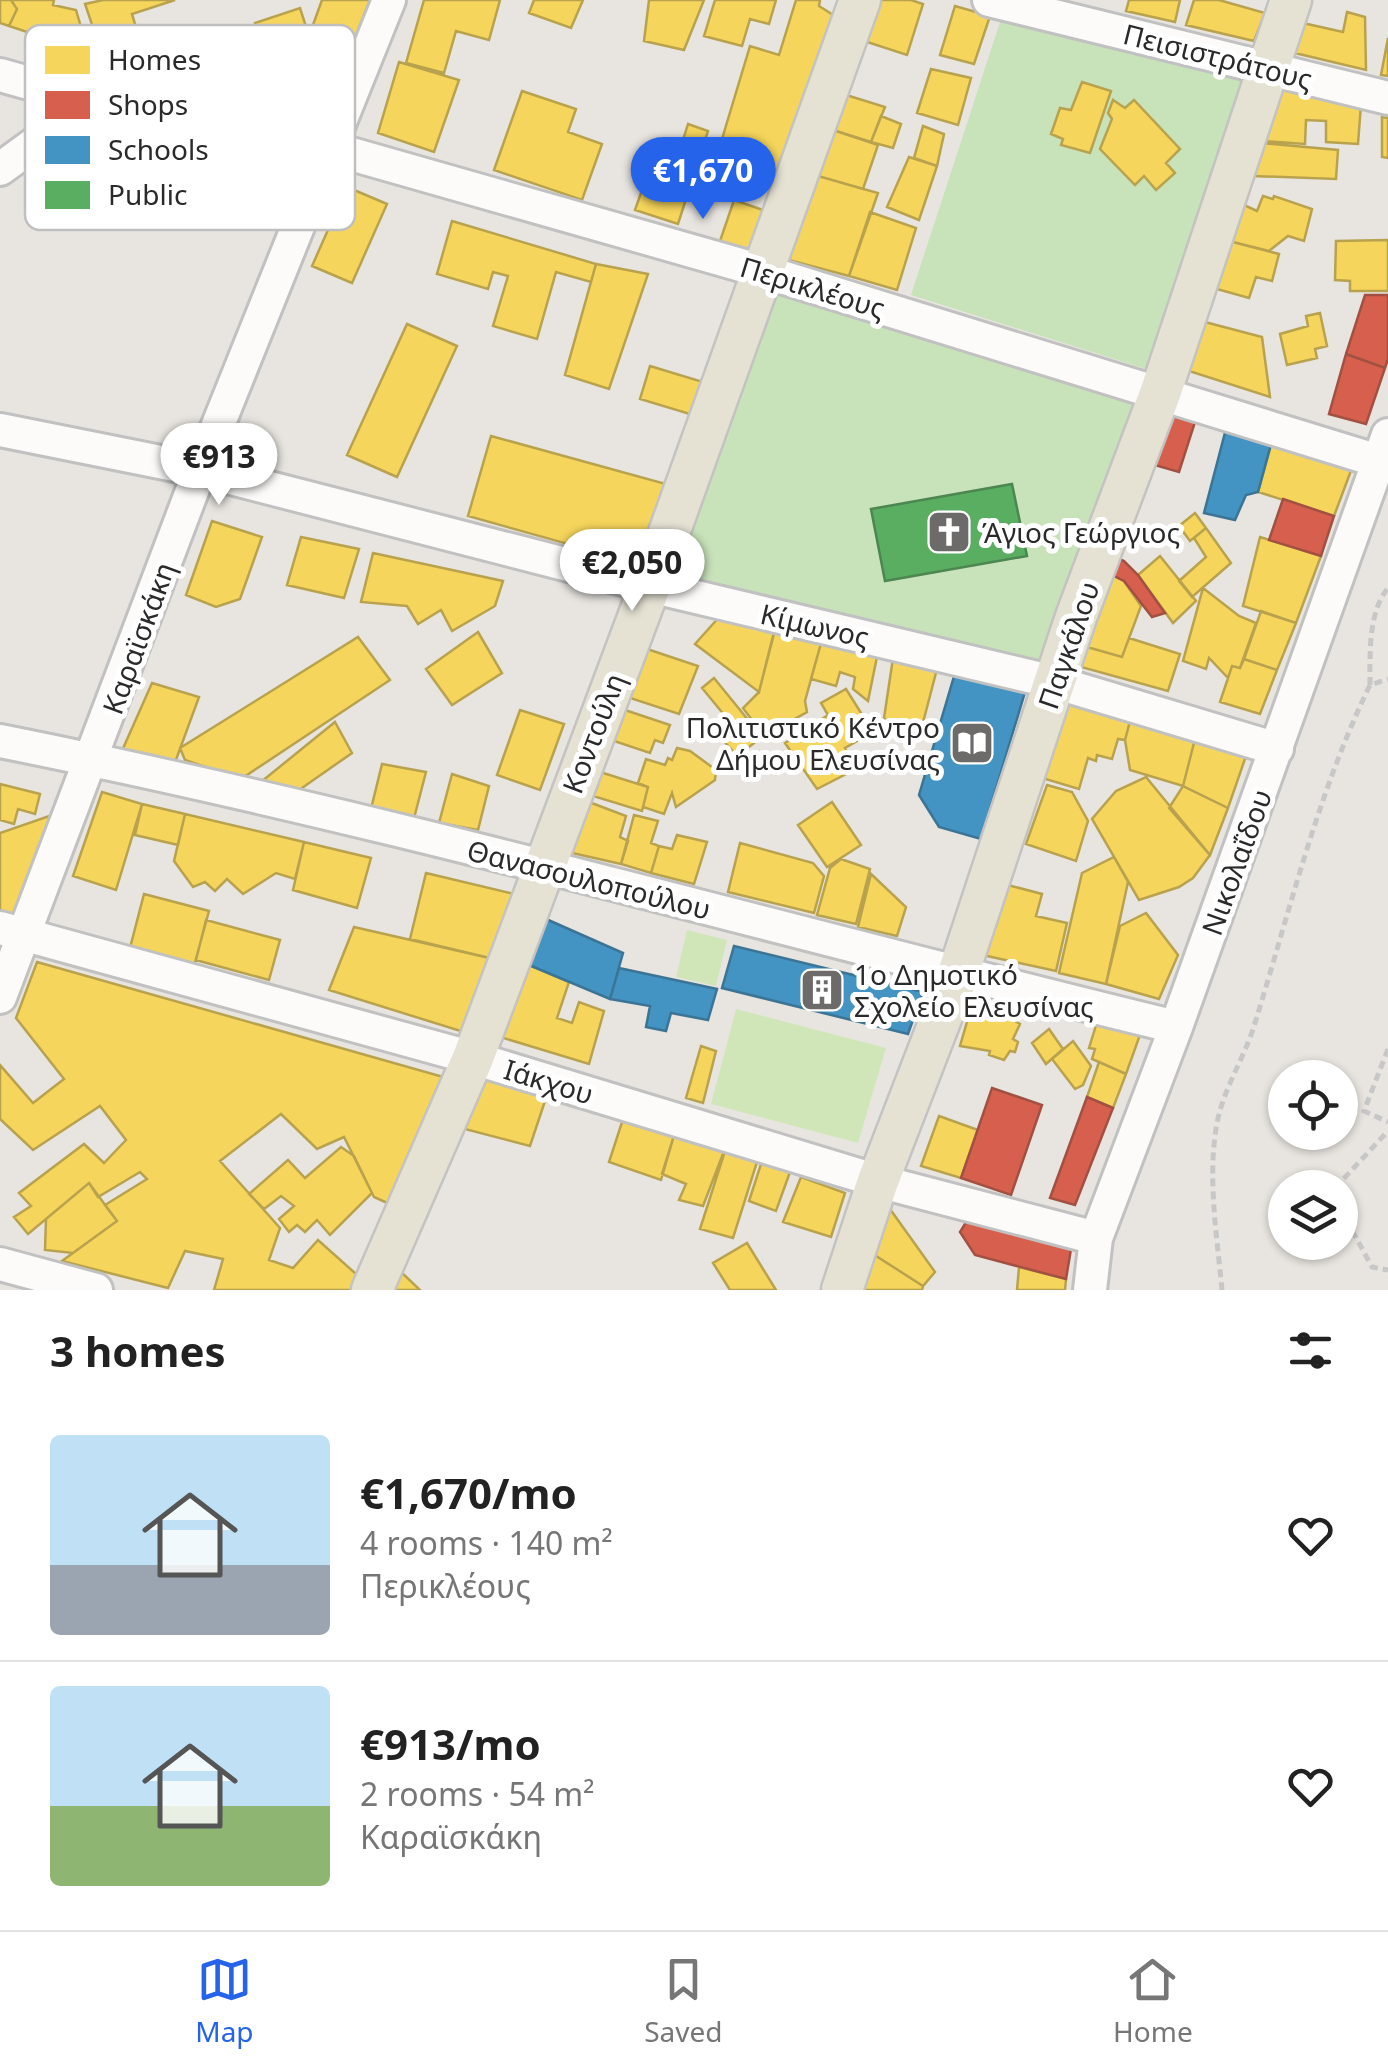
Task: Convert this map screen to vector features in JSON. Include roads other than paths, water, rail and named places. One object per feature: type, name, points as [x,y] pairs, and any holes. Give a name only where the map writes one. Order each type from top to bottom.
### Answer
[{"type":"main road","name":"Κοντούλη","points":[[372,1290],[472,1058],[650,586],[860,0]]},
{"type":"main road","name":"Παγκάλου","points":[[842,1290],[878,1182],[958,974],[1054,682],[1161,391],[1292,0]]},
{"type":"street","name":"Καραϊσκάκη","points":[[355,85],[389,0]]},
{"type":"street","name":"Πεισιστράτους","points":[[989,0],[1388,98]]},
{"type":"street","name":"Περικλέους","points":[[0,75],[25,82]]},
{"type":"street","points":[[0,169],[25,151]]},
{"type":"street","name":"Περικλέους","points":[[355,155],[1385,453]]},
{"type":"street","name":"Καραϊσκάκη","points":[[0,997],[12,931],[93,759],[200,470],[297,230]]},
{"type":"street","name":"Κίμωνος","points":[[0,430],[200,470],[650,586],[1054,682],[1277,750]]},
{"type":"street","name":"Νικολαΐδου","points":[[1090,1290],[1096,1238],[1385,453]]},
{"type":"street","name":"Θανασουλοπούλου","points":[[0,740],[542,866],[1176,1027]]},
{"type":"street","name":"Ιάκχου","points":[[12,931],[472,1058],[878,1182],[1096,1238]]},
{"type":"street","points":[[0,1264],[96,1290]]},
{"type":"place","name":"Άγιος Γεώργιος","points":[[949,532]]},
{"type":"place","name":"Πολιτιστικό Κέντρο Δήμου Ελευσίνας","points":[[972,743]]},
{"type":"place","name":"1ο Δημοτικό Σχολείο Ελευσίνας","points":[[822,990]]}]
